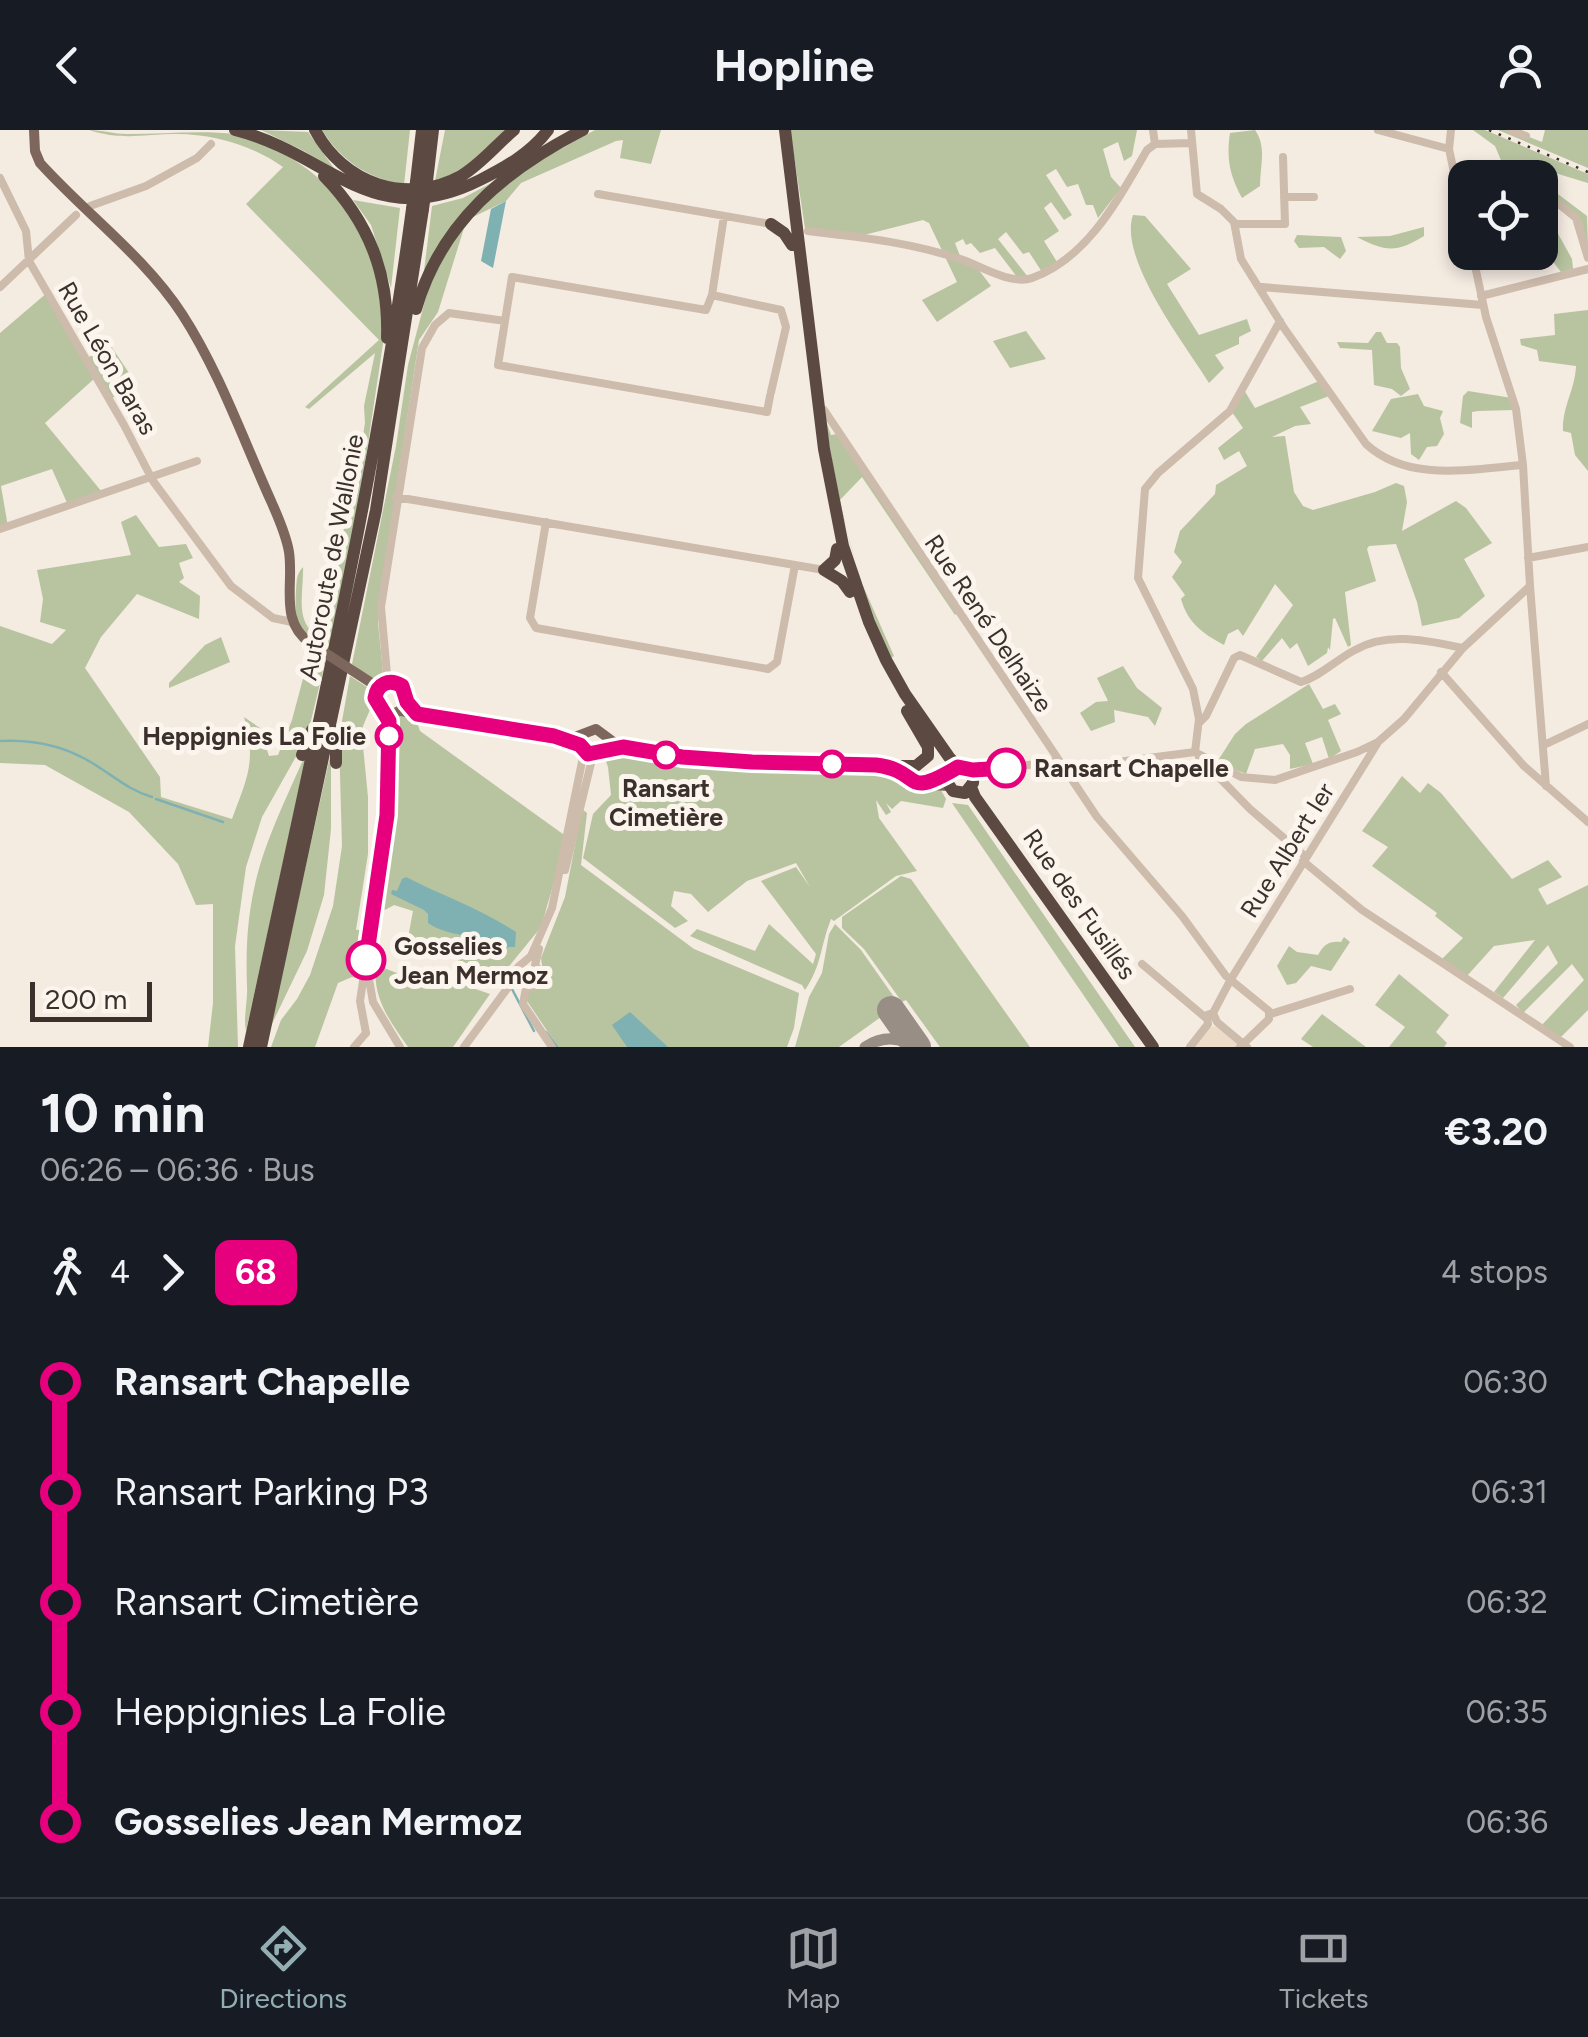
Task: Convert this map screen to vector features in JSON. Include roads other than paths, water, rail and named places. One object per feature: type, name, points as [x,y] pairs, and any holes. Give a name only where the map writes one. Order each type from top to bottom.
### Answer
[{"type":"highway","points":[[235,130],[257,136],[345,182],[380,196],[404,200],[435,197],[492,174],[532,148],[548,130]]},
{"type":"highway","points":[[315,130],[331,156],[359,178],[383,186],[418,190],[462,175],[514,130]]},
{"type":"highway","name":"Autoroute de Wallonie","points":[[421,182],[422,130]]},
{"type":"highway","name":"Autoroute de Wallonie","points":[[266,1045],[334,690],[432,130]]},
{"type":"highway","points":[[404,344],[424,282],[438,252],[461,220],[502,180],[582,130]]},
{"type":"highway","points":[[782,130],[825,500],[850,592],[880,661],[928,747],[928,756],[916,766],[886,766]]},
{"type":"highway","points":[[312,163],[356,212],[374,248],[387,305],[387,380]]},
{"type":"highway","name":"Autoroute de Wallonie","points":[[245,1044],[376,510],[404,344],[417,209]]},
{"type":"highway","points":[[771,224],[784,219],[792,209]]},
{"type":"highway","points":[[792,209],[808,232],[796,245]]},
{"type":"highway","points":[[771,224],[796,245],[831,498],[864,608],[906,694],[960,779]]},
{"type":"highway","points":[[837,549],[836,560],[824,570],[842,580],[850,592]]},
{"type":"highway","points":[[302,755],[334,690]]},
{"type":"highway","points":[[334,690],[336,763]]},
{"type":"highway","points":[[911,718],[960,779]]},
{"type":"highway","name":"Rue des Fusillés","points":[[960,779],[1144,1047]]},
{"type":"highway","name":"Rue des Fusillés","points":[[960,779],[1153,1047]]},
{"type":"main road","points":[[36,130],[42,159],[156,272],[185,310],[204,344],[290,537],[296,573],[292,622]]},
{"type":"main road","points":[[36,130],[35,151],[40,164],[153,276],[182,313],[200,346],[286,538],[292,622],[310,643],[380,683],[404,689],[400,710]]},
{"type":"main road","points":[[380,683],[376,703],[591,746],[714,760],[886,766],[912,782],[924,784],[960,779]]},
{"type":"street","points":[[1153,130],[1155,144]]},
{"type":"street","points":[[1191,130],[1197,194],[1236,224],[1239,255],[1280,321],[1375,452],[1434,472],[1523,465]]},
{"type":"street","points":[[1378,130],[1448,149]]},
{"type":"street","points":[[1450,160],[1451,130]]},
{"type":"street","points":[[1511,130],[1526,136]]},
{"type":"street","points":[[808,232],[876,239],[946,254],[1023,280],[1032,278],[1090,239],[1147,150],[1155,144],[1191,143]]},
{"type":"street","points":[[90,206],[146,186],[197,158],[211,144]]},
{"type":"street","points":[[1236,224],[1285,224],[1283,157]]},
{"type":"street","name":"Rue Léon Baras","points":[[0,178],[26,230],[28,261],[150,477],[231,586],[273,618],[292,622]]},
{"type":"street","points":[[598,194],[771,224]]},
{"type":"street","points":[[1284,197],[1314,197]]},
{"type":"street","points":[[1558,204],[1576,218],[1588,258]]},
{"type":"street","points":[[0,286],[76,215]]},
{"type":"street","points":[[712,296],[781,310],[786,327],[768,412],[498,366],[512,277],[706,310],[712,296],[724,216]]},
{"type":"street","points":[[1262,287],[1482,300],[1588,269]]},
{"type":"street","points":[[1476,270],[1513,396],[1523,465],[1546,786]]},
{"type":"street","points":[[380,683],[381,607],[420,354],[430,333],[449,313],[505,322]]},
{"type":"street","points":[[1199,723],[1189,678],[1139,582],[1145,489],[1230,411],[1280,321]]},
{"type":"street","name":"Rue René Delhaize","points":[[821,406],[1097,816],[1231,979],[1270,1014]]},
{"type":"street","points":[[0,530],[197,460]]},
{"type":"street","points":[[396,496],[824,570]]},
{"type":"street","points":[[546,522],[530,618],[536,628],[768,669],[777,662],[795,565]]},
{"type":"street","points":[[1528,558],[1588,547]]},
{"type":"street","points":[[960,779],[988,770],[1194,752],[1241,777],[1275,780],[1378,742],[1404,719],[1463,648],[1530,586]]},
{"type":"street","points":[[1194,752],[1199,723],[1234,658],[1240,655],[1301,682],[1358,647],[1394,639],[1463,648]]},
{"type":"street","points":[[1442,672],[1524,766],[1588,822]]},
{"type":"street","points":[[354,1047],[366,1032],[360,1001],[387,815],[389,721],[400,710]]},
{"type":"street","points":[[400,710],[392,816],[369,979],[373,1002],[400,1047]]},
{"type":"street","points":[[1544,745],[1588,724]]},
{"type":"street","name":"Rue Albert Ier","points":[[1190,1047],[1211,1019],[1231,979],[1378,742]]},
{"type":"street","points":[[530,964],[552,908],[583,758],[591,746]]},
{"type":"street","points":[[1194,752],[1250,809],[1355,904],[1570,1047]]},
{"type":"street","points":[[464,1047],[515,978],[518,967],[530,964]]},
{"type":"street","points":[[515,978],[526,988],[532,988],[540,974],[530,964]]},
{"type":"street","points":[[1142,964],[1244,1046],[1270,1014],[1350,989]]},
{"type":"street","points":[[526,988],[522,1000],[550,1047]]},
{"type":"street","points":[[366,1032],[390,1034]]},
{"type":"water","points":[[506,201],[493,268],[481,261],[491,209]]},
{"type":"water","points":[[406,877],[516,932],[515,947],[505,950],[490,941],[447,932],[428,923],[424,910],[391,894]]},
{"type":"water","points":[[630,1012],[668,1047],[627,1047],[612,1025]]},
{"type":"waterway","points":[[0,741],[26,741],[63,749],[152,797]]},
{"type":"waterway","points":[[156,799],[223,822]]},
{"type":"waterway","points":[[512,989],[534,1031]]},
{"type":"waterway","points":[[546,1032],[557,1047]]},
{"type":"railway","points":[[1489,130],[1588,172]]},
{"type":"place","name":"Heppignies La Folie","points":[[389,736]]},
{"type":"place","name":"Ransart Cimetière","points":[[666,755]]},
{"type":"place","name":"Ransart Chapelle","points":[[1006,768]]},
{"type":"place","name":"Gosselies Jean Mermoz","points":[[366,960]]}]
